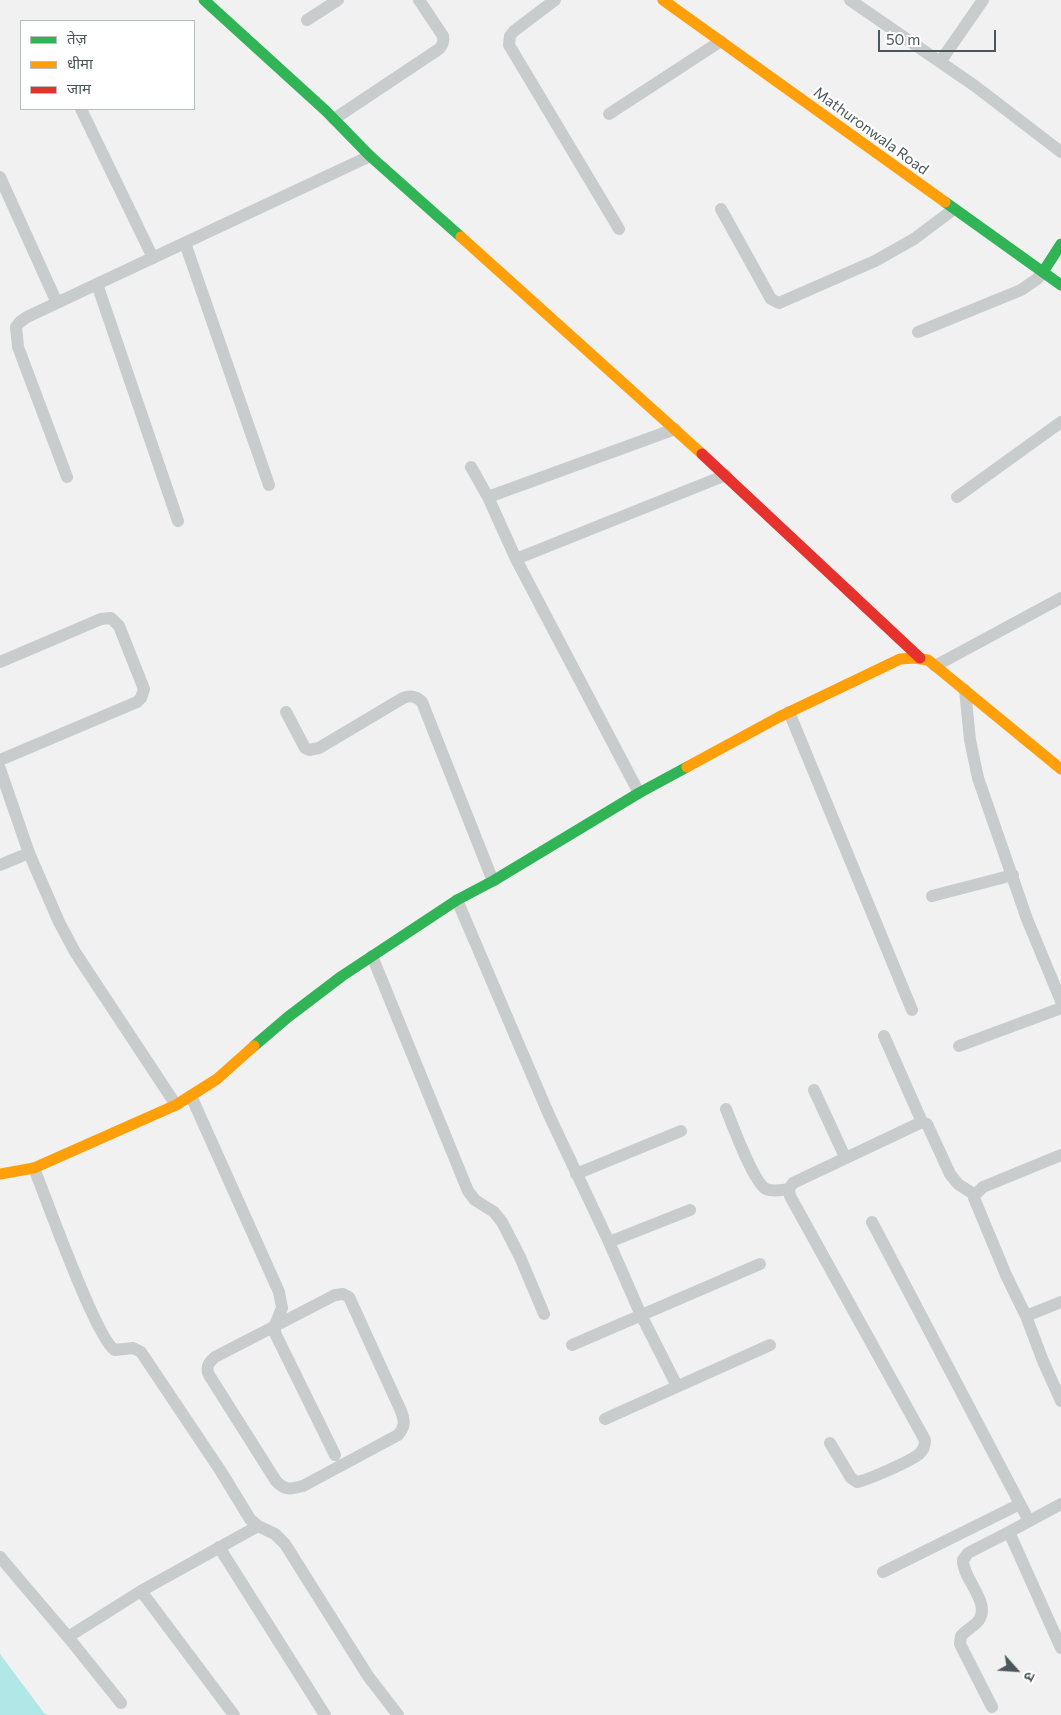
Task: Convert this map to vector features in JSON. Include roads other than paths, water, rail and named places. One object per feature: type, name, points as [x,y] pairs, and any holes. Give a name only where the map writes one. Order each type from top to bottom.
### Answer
[{"type":"street","points":[[204,0],[334,119],[370,156],[675,428],[920,658]]},
{"type":"street","points":[[306,20],[338,0]]},
{"type":"street","points":[[334,119],[442,46],[443,36],[419,0]]},
{"type":"street","points":[[555,0],[514,31],[510,36],[509,45],[620,229]]},
{"type":"street","points":[[852,0],[975,86],[1061,152]]},
{"type":"street","points":[[940,62],[983,0]]},
{"type":"street","name":"Mathuronwala Road","points":[[666,1],[1061,285]]},
{"type":"street","points":[[609,114],[721,41]]},
{"type":"street","points":[[81,110],[153,258]]},
{"type":"street","points":[[66,477],[18,347],[16,328],[20,322],[370,156]]},
{"type":"street","points":[[0,177],[57,303]]},
{"type":"street","points":[[720,209],[771,299],[779,303],[874,261],[914,239],[954,209]]},
{"type":"street","points":[[185,243],[269,485]]},
{"type":"street","points":[[918,332],[1022,290],[1043,272],[1061,244]]},
{"type":"street","points":[[97,284],[178,521]]},
{"type":"street","points":[[957,497],[1061,422]]},
{"type":"street","points":[[488,497],[675,428]]},
{"type":"street","points":[[471,467],[488,497],[516,558],[640,793]]},
{"type":"street","points":[[516,558],[726,475]]},
{"type":"street","points":[[936,666],[1061,598]]},
{"type":"street","points":[[0,662],[101,619],[109,618],[113,619],[119,626],[144,689],[142,698],[136,702],[0,760]]},
{"type":"street","points":[[0,1174],[34,1168],[176,1105],[192,1096],[231,1068],[288,1017],[342,976],[456,900],[494,881],[640,793],[789,712],[900,659],[908,657],[928,660],[1061,768]]},
{"type":"street","points":[[965,690],[970,740],[978,778],[1027,919],[1061,1001]]},
{"type":"street","points":[[286,712],[305,748],[312,750],[319,748],[403,698],[412,696],[418,698],[422,702],[494,881]]},
{"type":"street","points":[[789,712],[912,1010]]},
{"type":"street","points":[[0,769],[29,852],[59,922],[75,952],[176,1105]]},
{"type":"street","points":[[0,865],[29,852]]},
{"type":"street","points":[[932,896],[1013,875]]},
{"type":"street","points":[[456,900],[640,1315],[677,1386]]},
{"type":"street","points":[[372,956],[468,1191],[475,1200],[498,1216],[520,1257],[544,1314]]},
{"type":"street","points":[[959,1046],[1061,1008]]},
{"type":"street","points":[[884,1036],[922,1122],[927,1124],[944,1164],[954,1180],[975,1195]]},
{"type":"street","points":[[814,1090],[845,1157]]},
{"type":"street","points":[[192,1096],[278,1292],[282,1308],[275,1325],[275,1333],[335,1455]]},
{"type":"street","points":[[726,1109],[761,1186],[767,1190],[789,1189]]},
{"type":"street","points":[[830,1442],[851,1478],[857,1482],[917,1456],[924,1448],[925,1440],[790,1196],[789,1189],[793,1183],[922,1122]]},
{"type":"street","points":[[576,1174],[681,1131]]},
{"type":"street","points":[[1061,1156],[990,1184],[978,1190],[975,1195],[975,1202],[1026,1316],[1061,1401]]},
{"type":"street","points":[[34,1168],[83,1294],[107,1344],[115,1350],[133,1348],[141,1352],[210,1454],[250,1519],[258,1526],[275,1534],[285,1544],[368,1676],[398,1715]]},
{"type":"street","points":[[609,1242],[690,1210]]},
{"type":"street","points":[[872,1222],[1029,1521]]},
{"type":"street","points":[[572,1345],[760,1264]]},
{"type":"street","points":[[335,1295],[347,1295],[403,1417],[403,1429],[398,1435],[304,1486],[286,1489],[280,1485],[206,1370],[208,1364],[215,1357],[275,1325],[335,1295]]},
{"type":"street","points":[[1026,1316],[1061,1302]]},
{"type":"street","points":[[606,1419],[770,1345]]},
{"type":"street","points":[[884,1572],[1020,1504]]},
{"type":"street","points":[[992,1707],[960,1644],[961,1636],[979,1621],[982,1612],[981,1602],[964,1568],[963,1560],[968,1553],[1061,1504]]},
{"type":"street","points":[[68,1637],[141,1591],[258,1526]]},
{"type":"street","points":[[1009,1532],[1061,1648]]},
{"type":"street","points":[[219,1547],[325,1715]]},
{"type":"street","points":[[0,1557],[121,1703]]},
{"type":"street","points":[[141,1591],[234,1715]]},
{"type":"water","points":[[0,1654],[44,1713],[47,1715],[0,1715]]}]
